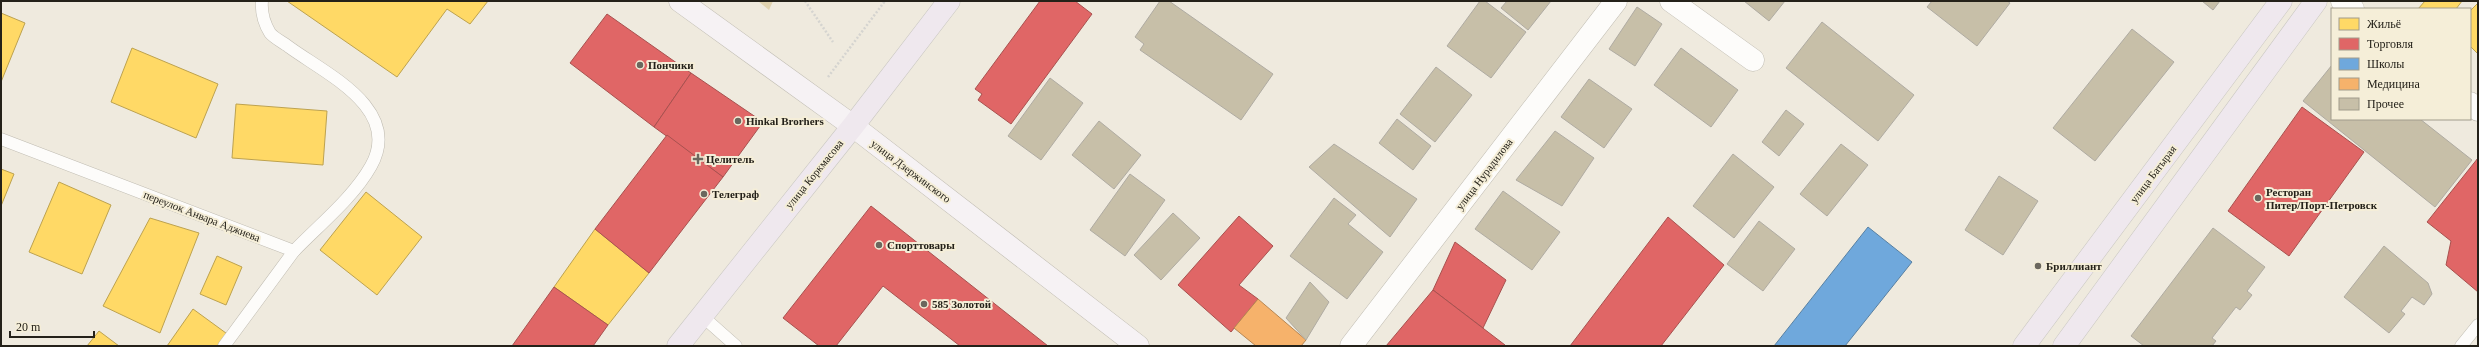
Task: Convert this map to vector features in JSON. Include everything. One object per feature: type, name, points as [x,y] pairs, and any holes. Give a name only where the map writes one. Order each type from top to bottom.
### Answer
[{"type":"main road","name":"улица Коркмасова","points":[[678,346],[701,315],[853,126],[949,1]]},
{"type":"main road","name":"улица Батырая","points":[[2024,346],[2281,1]]},
{"type":"main road","points":[[2064,346],[2316,1]]},
{"type":"street","name":"улица Дзержинского","points":[[680,1],[853,126],[1138,346]]},
{"type":"street","name":"улица Нурадилова","points":[[1351,346],[1616,1]]},
{"type":"street","points":[[1671,1],[1752,60]]},
{"type":"street","points":[[2342,1],[2352,8]]},
{"type":"lane","points":[[224,346],[294,251],[355,188],[371,165],[379,145],[376,121],[359,96],[270,33],[261,12],[262,1]]},
{"type":"lane","name":"переулок Анвара Аджиева","points":[[1,139],[294,251]]},
{"type":"lane","points":[[701,315],[736,346]]},
{"type":"lane","points":[[2461,346],[2478,325]]},
{"type":"path","points":[[805,1],[832,42]]},
{"type":"path","points":[[813,97],[885,1]]},
{"type":"shaded area","points":[[758,1],[773,1],[769,10]]},
{"type":"building: Жильё","points":[[287,1],[488,1],[470,24],[447,9],[397,77]]},
{"type":"building: Жильё","points":[[2425,1],[2462,1],[2457,8],[2419,8]]},
{"type":"building: Жильё","points":[[2478,3],[2478,54],[2471,47],[2471,10]]},
{"type":"building: Жильё","points":[[1,13],[25,23],[1,82]]},
{"type":"building: Жильё","points":[[132,48],[218,84],[196,138],[111,102]]},
{"type":"building: Жильё","points":[[236,104],[327,111],[323,165],[232,158]]},
{"type":"building: Жильё","points":[[1,169],[14,174],[1,206]]},
{"type":"building: Жильё","points":[[59,182],[111,205],[82,274],[29,252]]},
{"type":"building: Жильё","points":[[366,192],[422,237],[377,295],[320,250]]},
{"type":"building: Жильё","points":[[150,218],[199,233],[160,333],[103,306]]},
{"type":"building: Жильё","points":[[595,229],[649,273],[608,325],[554,287]]},
{"type":"building: Жильё","points":[[217,256],[242,267],[226,305],[200,294]]},
{"type":"building: Жильё","points":[[193,309],[230,336],[223,346],[167,346]]},
{"type":"building: Жильё","points":[[99,331],[119,346],[87,346]]},
{"type":"building: Торговля","points":[[1040,1],[1075,1],[1092,14],[1011,124],[978,100],[982,94],[975,89]]},
{"type":"building: Торговля","points":[[607,14],[691,73],[654,127],[570,63]]},
{"type":"building: Торговля","points":[[691,73],[763,122],[723,177],[654,127]]},
{"type":"building: Торговля","points":[[2302,107],[2364,152],[2289,256],[2228,211]]},
{"type":"building: Торговля","points":[[667,135],[723,177],[649,273],[595,229]]},
{"type":"building: Торговля","points":[[2478,158],[2478,292],[2446,265],[2451,241],[2427,222]]},
{"type":"building: Торговля","points":[[871,206],[1048,346],[960,346],[883,286],[836,346],[819,346],[783,318]]},
{"type":"building: Торговля","points":[[1239,216],[1273,246],[1239,285],[1258,299],[1231,332],[1178,285]]},
{"type":"building: Торговля","points":[[1668,217],[1724,265],[1661,346],[1570,346]]},
{"type":"building: Торговля","points":[[1455,242],[1506,280],[1483,328],[1433,290]]},
{"type":"building: Торговля","points":[[554,287],[608,325],[593,346],[512,346]]},
{"type":"building: Торговля","points":[[1433,290],[1505,345],[1505,346],[1386,346]]},
{"type":"building: Школы","points":[[1868,227],[1912,262],[1845,346],[1774,346]]},
{"type":"building: Медицина","points":[[1258,299],[1306,340],[1301,346],[1256,346],[1234,328]]},
{"type":"building: Прочее","points":[[1160,1],[1169,1],[1273,74],[1241,120],[1140,50],[1144,44],[1135,37]]},
{"type":"building: Прочее","points":[[1480,1],[1485,1],[1526,32],[1491,78],[1447,46]]},
{"type":"building: Прочее","points":[[1507,1],[1551,1],[1528,30],[1501,8]]},
{"type":"building: Прочее","points":[[1744,1],[1785,1],[1769,21]]},
{"type":"building: Прочее","points":[[1932,1],[2007,1],[2010,3],[1977,46],[1927,7]]},
{"type":"building: Прочее","points":[[2202,1],[2220,1],[2213,10]]},
{"type":"building: Прочее","points":[[1637,7],[1662,24],[1635,66],[1609,49]]},
{"type":"building: Прочее","points":[[1822,22],[1914,95],[1878,141],[1786,68]]},
{"type":"building: Прочее","points":[[2132,29],[2174,62],[2095,161],[2053,128]]},
{"type":"building: Прочее","points":[[1681,48],[1738,90],[1711,127],[1654,85]]},
{"type":"building: Прочее","points":[[2331,66],[2331,120],[2421,120],[2472,160],[2435,207],[2303,101]]},
{"type":"building: Прочее","points":[[1436,67],[1472,95],[1435,142],[1400,114]]},
{"type":"building: Прочее","points":[[1050,78],[1083,103],[1041,160],[1008,136]]},
{"type":"building: Прочее","points":[[1589,79],[1632,109],[1604,148],[1561,117]]},
{"type":"building: Прочее","points":[[1786,110],[1804,124],[1779,156],[1762,142]]},
{"type":"building: Прочее","points":[[1397,119],[1431,146],[1413,170],[1379,143]]},
{"type":"building: Прочее","points":[[1099,121],[1141,155],[1114,189],[1072,155]]},
{"type":"building: Прочее","points":[[1555,131],[1594,158],[1562,206],[1516,180]]},
{"type":"building: Прочее","points":[[1334,144],[1417,199],[1390,237],[1309,167]]},
{"type":"building: Прочее","points":[[1841,144],[1868,165],[1827,216],[1800,194]]},
{"type":"building: Прочее","points":[[1733,154],[1774,187],[1734,238],[1693,206]]},
{"type":"building: Прочее","points":[[1130,174],[1165,200],[1125,256],[1090,230]]},
{"type":"building: Прочее","points":[[1999,176],[2038,201],[2003,255],[1965,230]]},
{"type":"building: Прочее","points":[[1503,191],[1560,232],[1532,270],[1475,229]]},
{"type":"building: Прочее","points":[[1334,198],[1356,215],[1348,224],[1383,252],[1347,299],[1290,256]]},
{"type":"building: Прочее","points":[[1173,213],[1200,238],[1161,280],[1134,255]]},
{"type":"building: Прочее","points":[[1759,221],[1795,249],[1763,291],[1727,264]]},
{"type":"building: Прочее","points":[[2213,228],[2265,267],[2247,291],[2252,295],[2240,310],[2236,307],[2212,338],[2216,341],[2212,346],[2144,346],[2131,336]]},
{"type":"building: Прочее","points":[[2384,246],[2428,283],[2432,294],[2424,305],[2412,297],[2401,311],[2405,314],[2389,333],[2344,297]]},
{"type":"building: Прочее","points":[[1310,282],[1329,302],[1306,340],[1286,318]]},
{"type":"place","name":"Пончики","points":[[640,65]]},
{"type":"place","name":"Hinkal Brorhers","points":[[738,121]]},
{"type":"place","name":"Целитель","points":[[698,159]]},
{"type":"place","name":"Телеграф","points":[[704,194]]},
{"type":"place","name":"Ресторан Питер/Порт-Петровск","points":[[2258,198]]},
{"type":"place","name":"Спорттовары","points":[[879,245]]},
{"type":"place","name":"Бриллиант","points":[[2038,266]]},
{"type":"place","name":"585 Золотой","points":[[924,304]]}]
